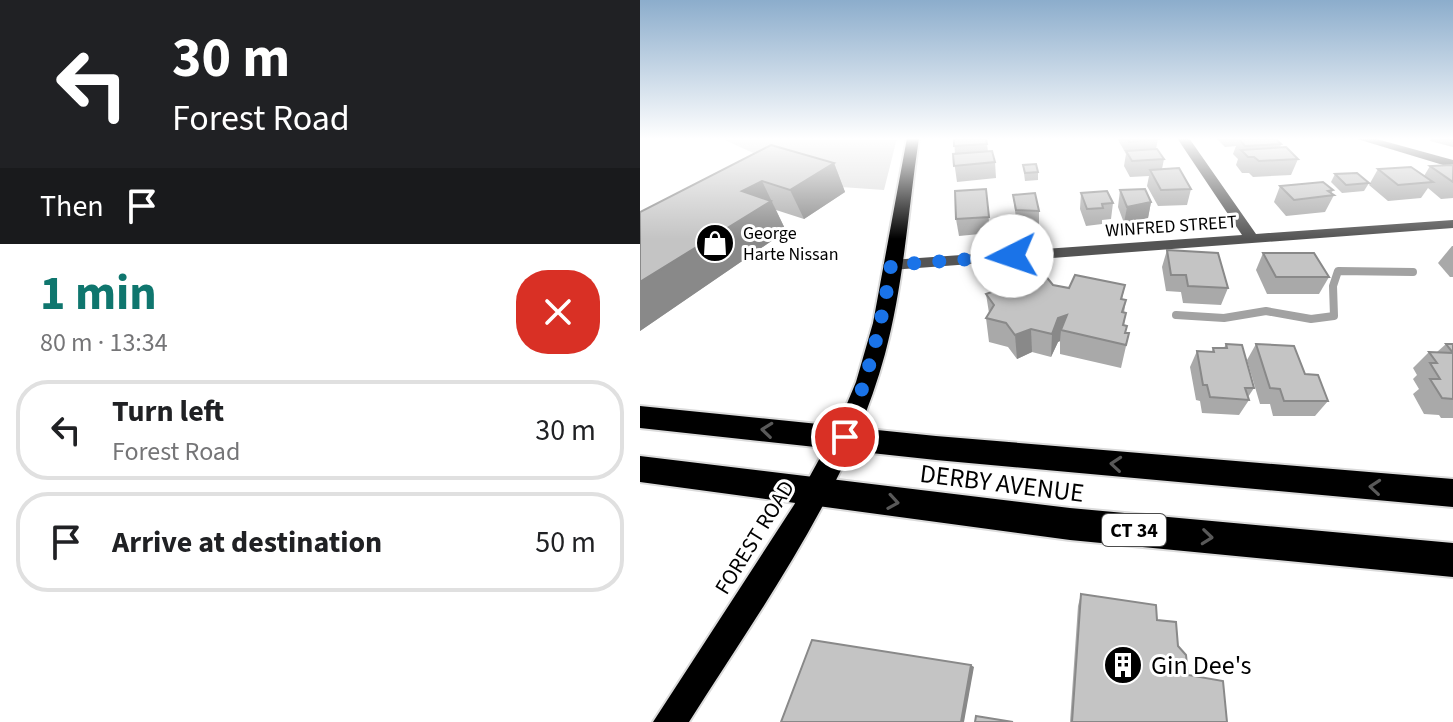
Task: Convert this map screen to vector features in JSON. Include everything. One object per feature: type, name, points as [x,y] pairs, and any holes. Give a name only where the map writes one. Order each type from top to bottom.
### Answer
[{"type":"highway","name":"DERBY AVENUE","points":[[640,417],[936,448],[1453,493]]},
{"type":"highway","name":"DERBY AVENUE","points":[[640,469],[1070,524],[1453,560]]},
{"type":"main road","name":"FOREST ROAD","points":[[670,722],[816,491],[845,437],[868,378],[882,321],[907,172]]},
{"type":"street","points":[[1206,172],[1253,240]]},
{"type":"street","name":"WINFRED STREET","points":[[891,265],[1453,224]]},
{"type":"shaded area","points":[[795,172],[889,172],[884,190],[827,186]]},
{"type":"building","points":[[719,172],[820,172],[790,190],[762,181],[742,191],[771,201],[640,282],[640,212]]},
{"type":"building","points":[[1151,172],[1181,172],[1191,189],[1161,190]]},
{"type":"building","points":[[1381,172],[1418,172],[1433,182],[1398,185]]},
{"type":"building","points":[[1438,172],[1453,172],[1453,182]]},
{"type":"building","points":[[1357,173],[1369,183],[1346,185],[1335,174]]},
{"type":"building","points":[[1323,182],[1333,190],[1328,191],[1334,195],[1294,200],[1280,186]]},
{"type":"building","points":[[986,189],[989,217],[956,219],[955,191]]},
{"type":"building","points":[[1145,189],[1151,202],[1127,207],[1120,190]]},
{"type":"building","points":[[1107,191],[1113,203],[1102,204],[1103,208],[1087,209],[1081,193]]},
{"type":"building","points":[[1035,193],[1039,211],[1016,210],[1013,195]]},
{"type":"building","points":[[1167,250],[1218,253],[1228,288],[1188,286],[1186,275],[1171,275]]},
{"type":"building","points":[[1263,253],[1314,253],[1329,277],[1276,277]]},
{"type":"building","points":[[1044,274],[1053,285],[1069,288],[1075,275],[1125,285],[1121,299],[1126,300],[1122,312],[1126,313],[1125,333],[1129,333],[1126,345],[1061,330],[1067,315],[1058,318],[1052,334],[1031,329],[1015,335],[1006,323],[986,318],[994,305],[986,294],[1003,288],[1010,276],[1027,280]]},
{"type":"building","points":[[1226,344],[1242,345],[1254,388],[1245,388],[1249,400],[1210,397],[1207,385],[1203,385],[1197,351],[1214,352],[1213,348],[1227,348]]},
{"type":"building","points":[[1256,344],[1294,346],[1305,374],[1318,375],[1328,401],[1284,401],[1280,389],[1270,388]]},
{"type":"building","points":[[1429,352],[1453,353],[1453,399],[1442,398],[1430,379],[1440,379],[1430,363],[1437,363]]},
{"type":"building","name":"Gin Dee's","points":[[1081,594],[1156,605],[1157,620],[1176,622],[1178,646],[1186,655],[1188,675],[1223,681],[1227,722],[1072,722]]},
{"type":"building","points":[[812,640],[971,665],[961,722],[781,722]]},
{"type":"building","points":[[976,716],[1013,722],[975,722]]},
{"type":"waterway","points":[[1176,315],[1224,318],[1266,311],[1311,319],[1334,316],[1333,286],[1338,271],[1413,272]]},
{"type":"place","name":"George Harte Nissan","points":[[715,243]]},
{"type":"place","name":"Gin Dee's","points":[[1123,665]]},
{"type":"route","points":[[845,437],[868,378],[891,265],[1012,256]]}]
